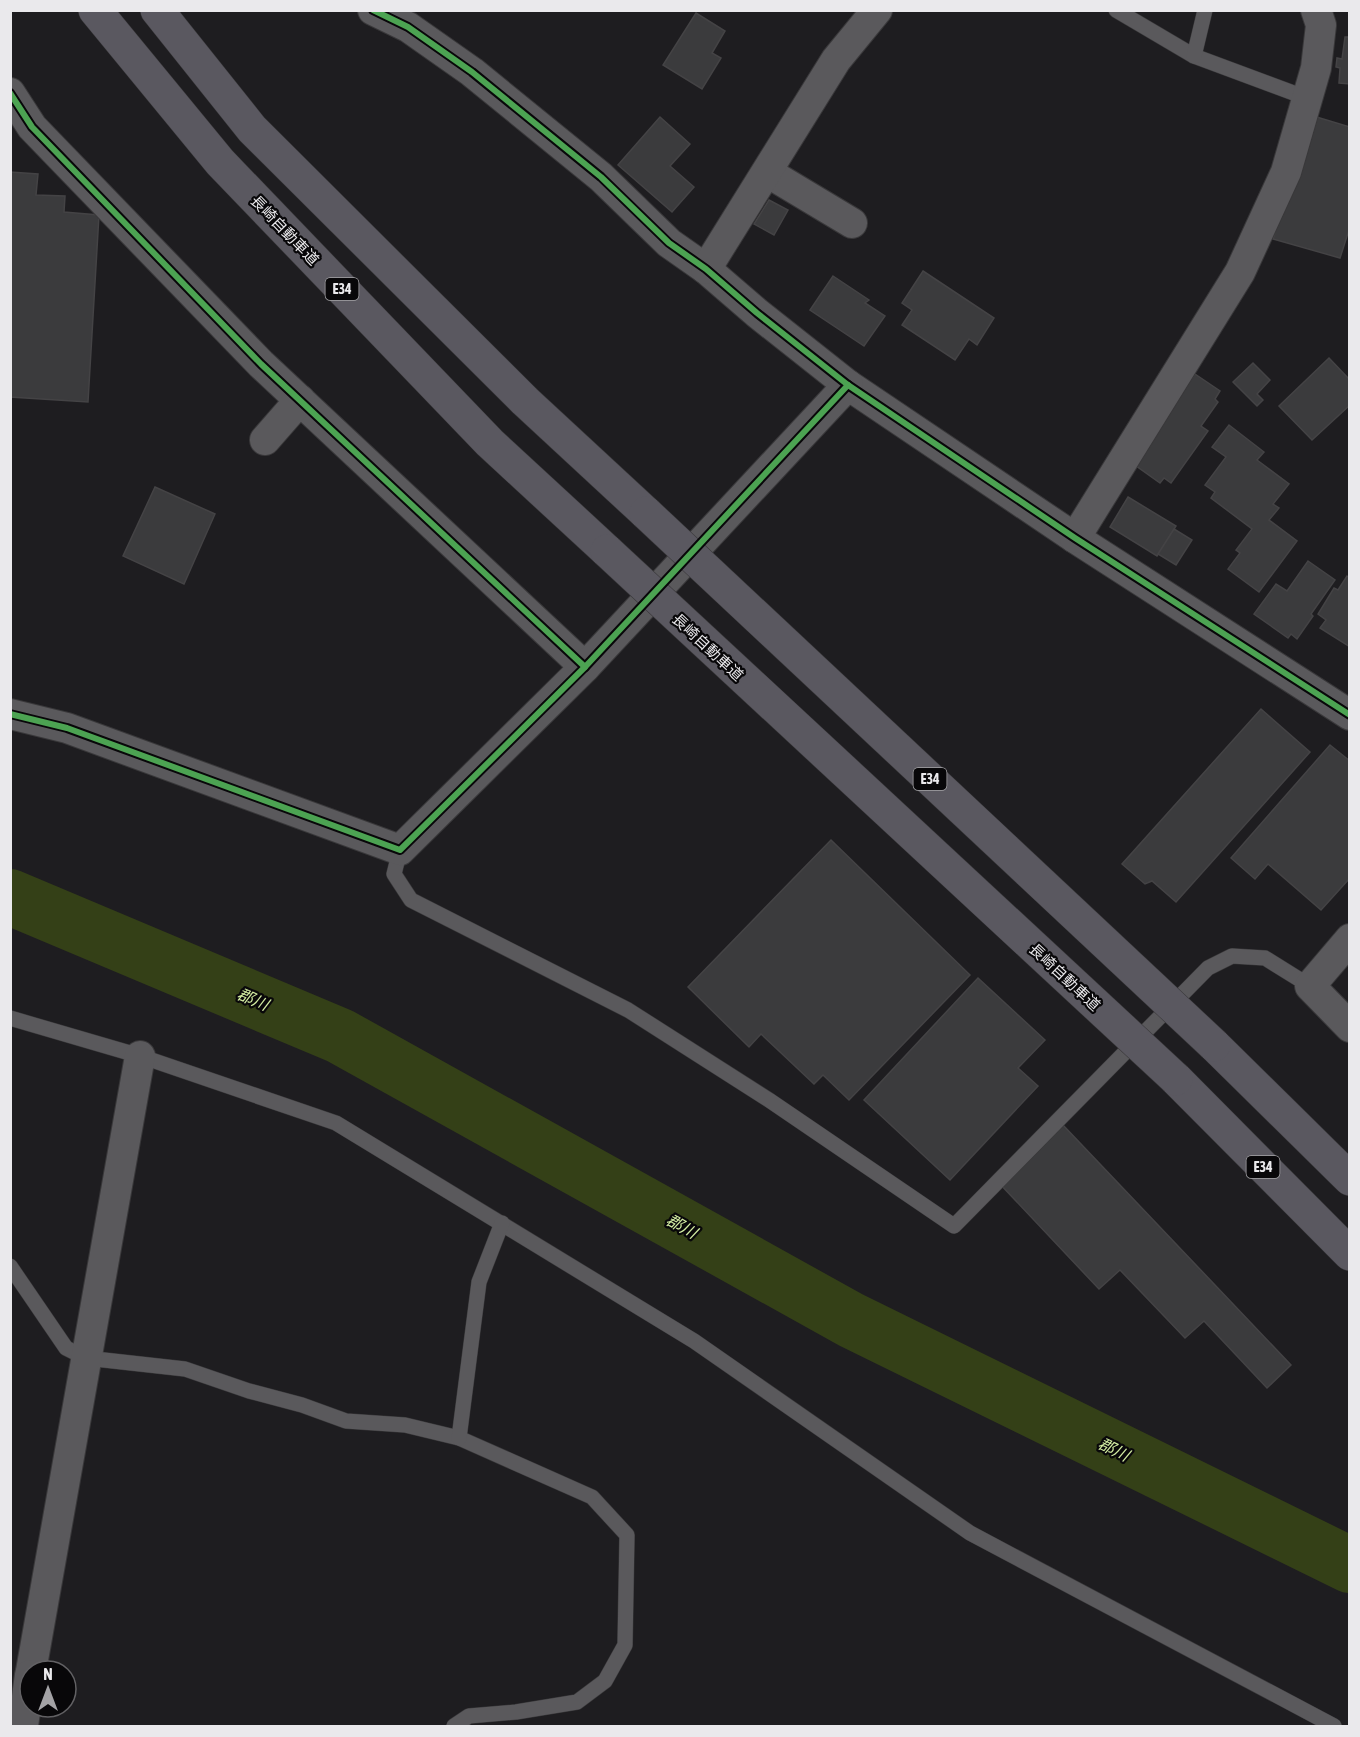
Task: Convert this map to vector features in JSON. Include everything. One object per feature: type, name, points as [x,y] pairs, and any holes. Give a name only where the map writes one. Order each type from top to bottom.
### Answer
[{"type":"highway","name":"長崎自動車道","points":[[96,10],[220,162],[490,443],[1176,1079],[1350,1254]]},
{"type":"highway","name":"E34","points":[[157,10],[252,129],[525,401],[1214,1045],[1350,1179]]},
{"type":"street","points":[[373,10],[408,27],[472,72],[601,177],[669,243],[706,269],[757,313],[848,385],[1075,537],[1350,715]]},
{"type":"street","points":[[706,269],[836,60],[877,10]]},
{"type":"street","points":[[1075,537],[1240,272],[1286,172],[1316,68],[1321,25],[1316,10]]},
{"type":"street","points":[[10,93],[32,127],[261,364],[585,667]]},
{"type":"street","points":[[767,172],[852,223]]},
{"type":"street","points":[[10,714],[67,728],[400,850],[585,667],[738,500],[848,385]]},
{"type":"street","points":[[265,440],[300,400]]},
{"type":"street","points":[[1349,942],[1310,986],[1350,1027]]},
{"type":"street","points":[[32,1659],[141,1056]]},
{"type":"lane","points":[[1116,10],[1194,56],[1307,98]]},
{"type":"lane","points":[[1194,56],[1205,10]]},
{"type":"lane","points":[[400,850],[394,874],[411,900],[628,1010],[769,1100],[954,1226],[1208,969],[1232,956],[1265,958],[1310,986]]},
{"type":"lane","points":[[10,1018],[141,1056],[336,1123],[694,1341],[970,1533],[1334,1726]]},
{"type":"lane","points":[[459,1438],[479,1282],[502,1223]]},
{"type":"lane","points":[[10,1266],[66,1348],[86,1358],[185,1370],[302,1405],[346,1421],[405,1425],[459,1438],[592,1497],[627,1535],[625,1645],[604,1681],[577,1702],[516,1712],[469,1716],[454,1726]]},
{"type":"building","points":[[696,13],[725,31],[712,53],[721,58],[702,89],[663,65]]},
{"type":"building","points":[[1345,37],[1350,37],[1350,84],[1339,83],[1340,68],[1336,67],[1337,58],[1342,59]]},
{"type":"building","points":[[1310,115],[1350,127],[1350,227],[1340,258],[1273,239]]},
{"type":"building","points":[[660,117],[690,144],[670,166],[694,187],[672,212],[618,165]]},
{"type":"building","points":[[10,172],[38,174],[36,195],[65,196],[64,212],[99,215],[88,402],[10,397]]},
{"type":"building","points":[[769,200],[788,210],[774,235],[754,224]]},
{"type":"building","points":[[923,271],[994,318],[977,345],[969,339],[955,360],[902,325],[912,310],[902,303]]},
{"type":"building","points":[[833,276],[869,300],[865,303],[885,316],[864,346],[810,310]]},
{"type":"building","points":[[1329,358],[1350,380],[1350,405],[1312,440],[1279,406]]},
{"type":"building","points":[[1253,363],[1270,380],[1257,394],[1263,400],[1257,406],[1233,382]]},
{"type":"building","points":[[1195,374],[1220,391],[1215,399],[1218,402],[1201,426],[1208,431],[1171,483],[1164,478],[1160,483],[1132,463]]},
{"type":"building","points":[[1229,425],[1264,452],[1257,460],[1289,484],[1273,504],[1279,508],[1269,520],[1297,541],[1259,592],[1228,569],[1240,553],[1236,550],[1252,529],[1211,498],[1215,492],[1205,485],[1226,457],[1212,447]]},
{"type":"building","points":[[155,487],[215,514],[184,584],[123,556]]},
{"type":"building","points":[[1128,497],[1176,526],[1157,556],[1110,527]]},
{"type":"building","points":[[1174,529],[1192,540],[1176,565],[1158,554]]},
{"type":"building","points":[[1308,561],[1335,580],[1297,639],[1291,634],[1288,638],[1254,614],[1276,584],[1287,591]]},
{"type":"building","points":[[1347,576],[1350,578],[1350,647],[1320,628],[1326,620],[1318,614],[1334,588],[1338,590]]},
{"type":"building","points":[[1261,709],[1310,752],[1176,902],[1152,881],[1145,884],[1122,864]]},
{"type":"building","points":[[1330,745],[1350,761],[1350,878],[1321,910],[1268,864],[1255,879],[1231,858]]},
{"type":"building","points":[[831,840],[970,975],[849,1100],[823,1075],[814,1084],[761,1034],[749,1047],[688,987]]},
{"type":"building","points":[[978,978],[1045,1040],[1018,1068],[1038,1086],[950,1180],[864,1100]]},
{"type":"building","points":[[1062,1124],[1291,1365],[1267,1388],[1204,1321],[1185,1338],[1120,1270],[1099,1289],[999,1183]]},
{"type":"waterway","name":"郡川","points":[[10,897],[340,1036],[851,1320],[1350,1565]]},
{"type":"cycle path","points":[[373,10],[408,27],[472,72],[601,177],[669,243],[706,269],[757,313],[848,385],[1075,538],[1350,715]]},
{"type":"cycle path","points":[[10,93],[32,127],[261,364],[585,667]]},
{"type":"cycle path","points":[[10,714],[67,728],[400,850],[585,667],[848,385]]}]
